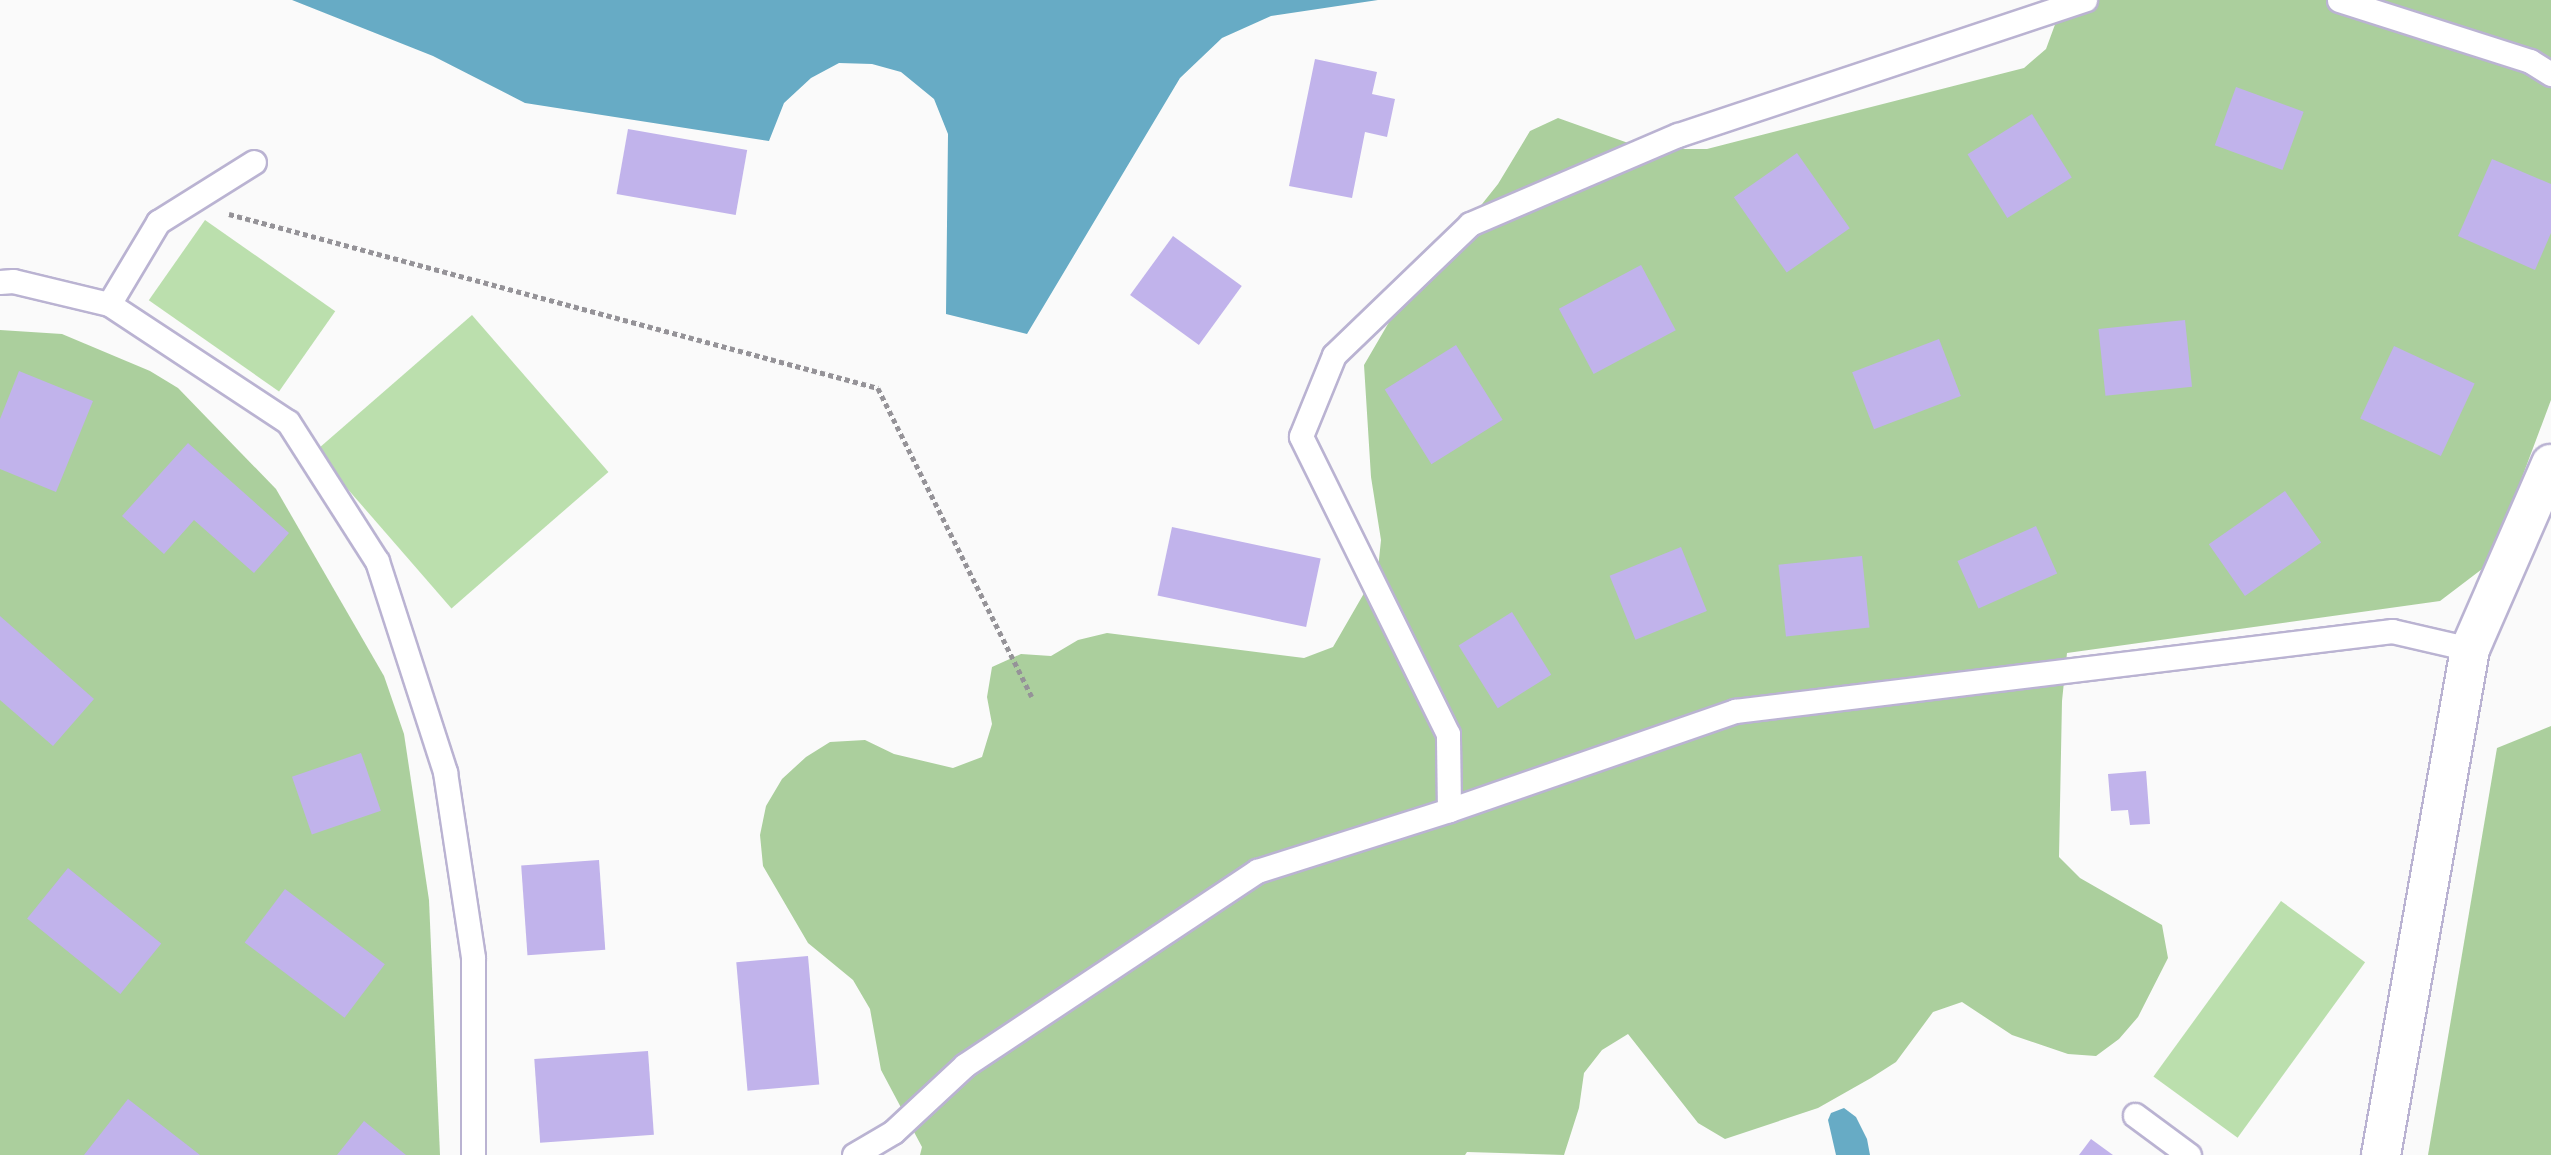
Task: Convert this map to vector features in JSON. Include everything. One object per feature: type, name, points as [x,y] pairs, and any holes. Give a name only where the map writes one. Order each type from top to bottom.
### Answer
[{"type":"street","points":[[2381,1155],[2470,649],[2551,464]]},
{"type":"lane","points":[[1448,810],[1448,734],[1301,436],[1334,355],[1470,224],[1678,135],[2085,0]]},
{"type":"lane","points":[[2339,0],[2530,61],[2551,74]]},
{"type":"lane","points":[[109,304],[158,222],[254,162]]},
{"type":"lane","points":[[0,282],[13,281],[109,304],[288,422],[377,561],[445,772],[473,958],[473,1155]]},
{"type":"lane","points":[[854,1155],[893,1132],[965,1065],[1257,871],[1448,810],[1735,711],[2392,631],[2470,649]]},
{"type":"lane","points":[[2135,1115],[2189,1155]]},
{"type":"path","points":[[187,203],[878,388],[1032,697]]},
{"type":"green space","points":[[2064,0],[2551,0],[2551,400],[2490,563],[2440,601],[2067,653],[2062,701],[2059,857],[2080,878],[2162,925],[2168,958],[2138,1017],[2119,1039],[2096,1056],[2068,1054],[2012,1035],[1962,1002],[1933,1012],[1896,1062],[1871,1078],[1818,1108],[1725,1139],[1698,1123],[1628,1034],[1602,1050],[1584,1073],[1579,1108],[1564,1155],[1467,1152],[1465,1155],[920,1155],[922,1147],[881,1070],[870,1009],[853,980],[808,943],[763,866],[760,835],[766,806],[782,779],[806,757],[830,742],[865,740],[894,754],[953,768],[982,757],[992,724],[987,697],[992,667],[1021,654],[1051,656],[1078,640],[1107,633],[1304,658],[1333,647],[1378,569],[1381,540],[1371,477],[1364,365],[1392,317],[1498,184],[1530,131],[1558,118],[1645,149],[1707,149],[2024,68],[2046,49]]},
{"type":"green space","points":[[205,220],[335,311],[279,391],[149,300]]},
{"type":"green space","points":[[472,315],[608,472],[451,608],[315,451]]},
{"type":"green space","points":[[0,330],[62,334],[150,371],[178,388],[276,489],[384,676],[404,734],[429,900],[440,1155],[0,1155]]},
{"type":"green space","points":[[2551,726],[2551,1155],[2428,1155],[2497,748]]},
{"type":"green space","points":[[2281,901],[2365,962],[2238,1138],[2153,1077]]},
{"type":"water","points":[[292,0],[1378,0],[1271,16],[1222,38],[1180,78],[1027,334],[946,314],[948,134],[934,99],[901,72],[872,64],[839,63],[811,78],[784,103],[769,141],[525,103],[433,56]]},
{"type":"water","points":[[1844,1108],[1856,1117],[1867,1139],[1870,1155],[1836,1155],[1828,1120],[1831,1113]]},
{"type":"building","points":[[1315,59],[1377,72],[1372,94],[1395,99],[1387,137],[1365,132],[1352,198],[1289,186]]},
{"type":"building","points":[[2236,87],[2304,112],[2282,170],[2215,145]]},
{"type":"building","points":[[2032,114],[2072,178],[2007,218],[1968,154]]},
{"type":"building","points":[[628,129],[747,150],[736,215],[617,194]]},
{"type":"building","points":[[1797,153],[1850,228],[1787,273],[1734,197]]},
{"type":"building","points":[[2492,159],[2551,184],[2551,233],[2535,270],[2458,236]]},
{"type":"building","points":[[1173,236],[1242,286],[1199,345],[1130,295]]},
{"type":"building","points":[[1641,265],[1676,330],[1594,374],[1559,309]]},
{"type":"building","points":[[2185,320],[2192,387],[2105,396],[2098,329]]},
{"type":"building","points":[[1939,339],[1961,396],[1874,429],[1852,372]]},
{"type":"building","points":[[1456,345],[1503,420],[1431,464],[1385,390]]},
{"type":"building","points":[[2394,346],[2475,384],[2441,456],[2360,419]]},
{"type":"building","points":[[19,371],[93,401],[56,492],[0,469],[0,419]]},
{"type":"building","points":[[188,443],[289,533],[254,573],[194,520],[164,554],[122,516]]},
{"type":"building","points":[[2285,491],[2321,543],[2245,596],[2209,544]]},
{"type":"building","points":[[2036,526],[2057,574],[1979,608],[1957,561]]},
{"type":"building","points":[[1172,527],[1321,559],[1306,627],[1157,595]]},
{"type":"building","points":[[1681,547],[1707,611],[1635,640],[1610,576]]},
{"type":"building","points":[[1862,556],[1870,628],[1786,636],[1778,565]]},
{"type":"building","points":[[1512,612],[1551,675],[1498,708],[1459,645]]},
{"type":"building","points":[[0,616],[94,699],[53,746],[0,700]]},
{"type":"building","points":[[361,753],[381,811],[312,834],[292,777]]},
{"type":"building","points":[[2146,771],[2150,824],[2130,825],[2128,810],[2111,811],[2108,774]]},
{"type":"building","points":[[599,860],[605,950],[527,955],[521,865]]},
{"type":"building","points":[[68,868],[161,944],[120,994],[27,919]]},
{"type":"building","points":[[285,889],[385,964],[345,1018],[245,943]]},
{"type":"building","points":[[808,956],[819,1085],[748,1091],[736,962]]},
{"type":"building","points":[[648,1051],[654,1135],[540,1143],[534,1059]]},
{"type":"building","points":[[128,1099],[200,1155],[84,1155]]},
{"type":"building","points":[[364,1121],[406,1155],[337,1155]]},
{"type":"building","points":[[2091,1139],[2113,1155],[2079,1155]]}]
